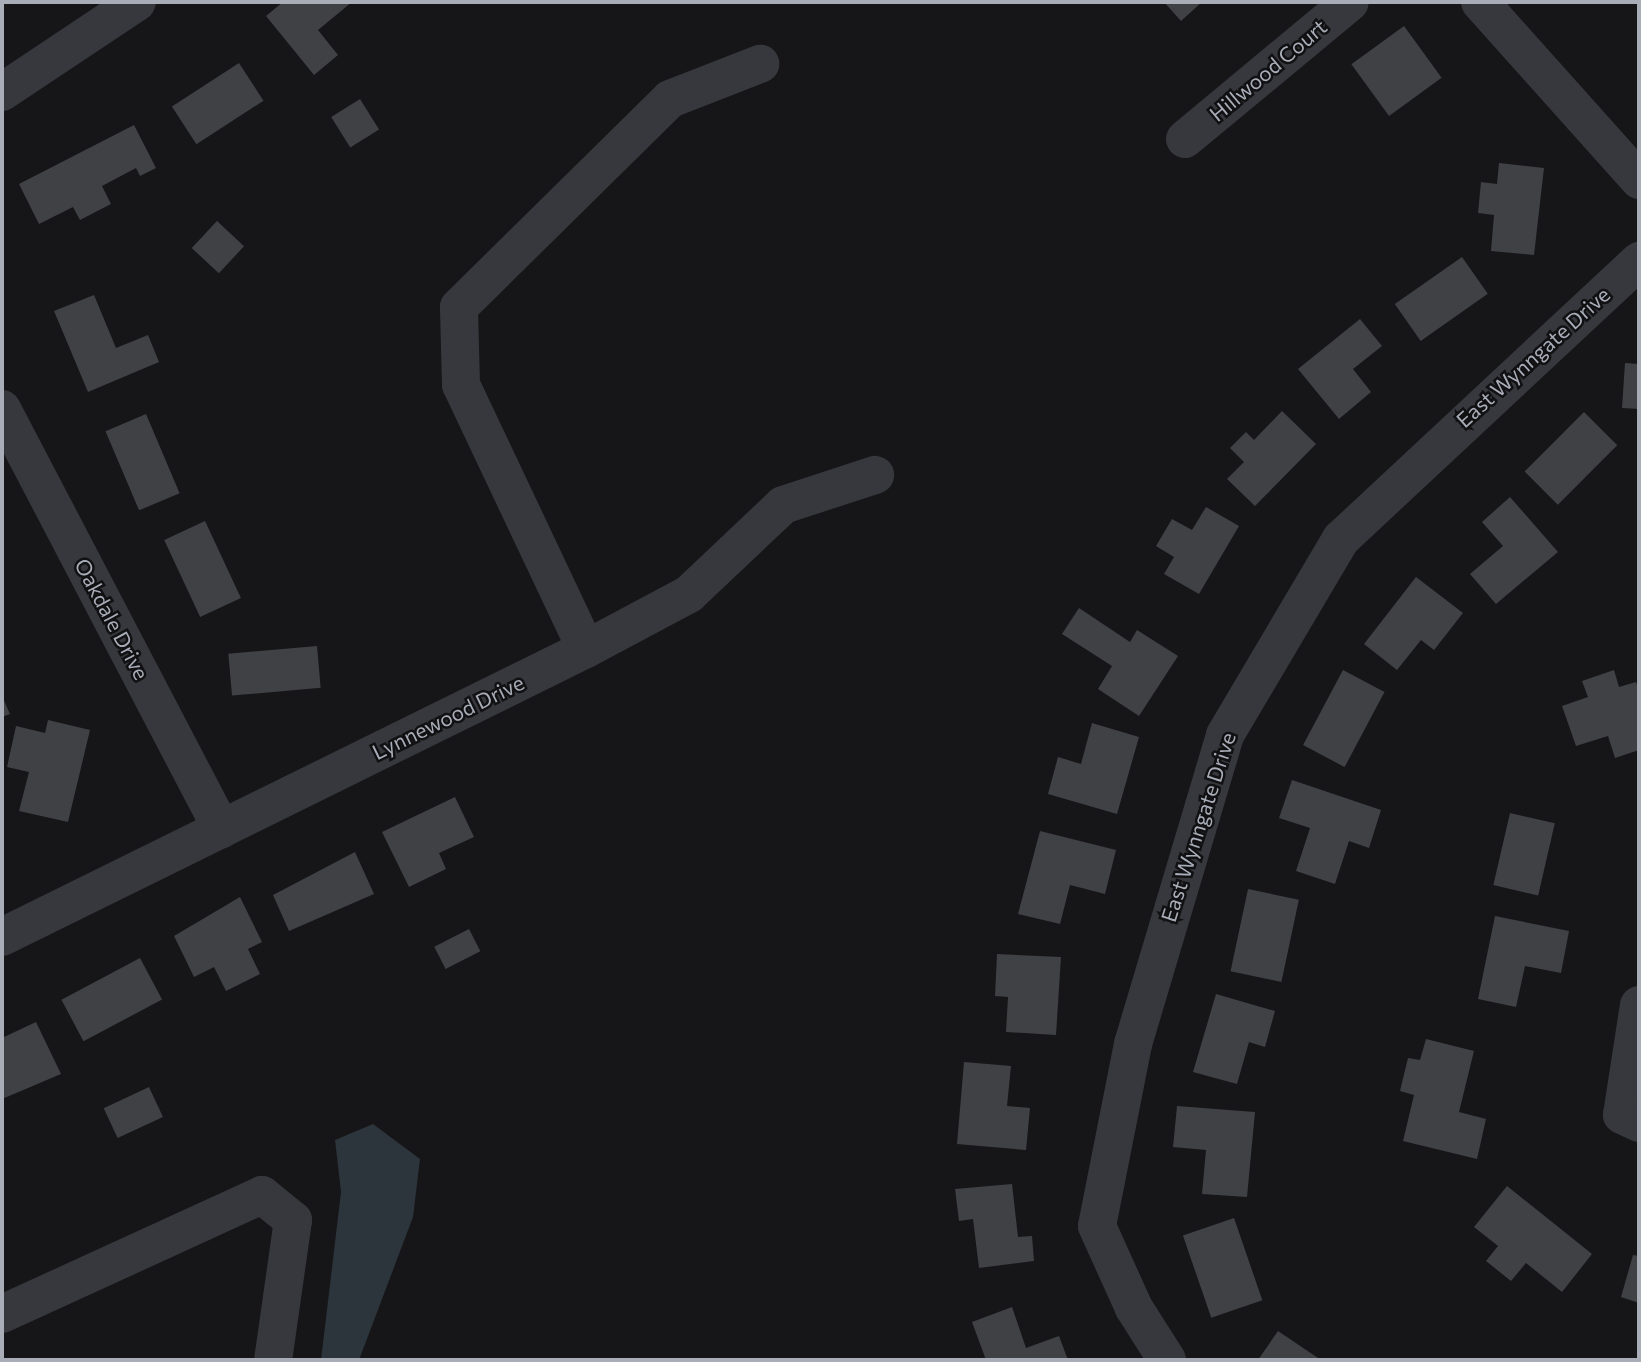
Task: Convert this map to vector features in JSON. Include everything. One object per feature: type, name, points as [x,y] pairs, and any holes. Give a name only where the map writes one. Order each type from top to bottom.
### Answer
[{"type":"street","points":[[2,92],[137,2]]},
{"type":"street","name":"Hillwood Court","points":[[1185,139],[1350,2]]},
{"type":"street","points":[[1480,2],[1639,180]]},
{"type":"street","points":[[586,649],[461,385],[459,307],[670,99],[760,64]]},
{"type":"street","name":"East Wynngate Drive","points":[[1167,1360],[1133,1308],[1097,1226],[1133,1044],[1224,735],[1341,539],[1639,261]]},
{"type":"street","name":"Oakdale Drive","points":[[2,409],[222,829]]},
{"type":"street","name":"Lynnewood Drive","points":[[2,937],[586,649],[689,594],[783,505],[875,475]]},
{"type":"street","points":[[1639,1005],[1622,1115],[1639,1123]]},
{"type":"street","points":[[2,1314],[262,1195],[293,1220],[272,1360]]},
{"type":"shaded area","points":[[373,1124],[420,1159],[413,1217],[359,1360],[321,1360],[341,1192],[335,1140]]},
{"type":"building","points":[[283,2],[352,2],[318,30],[338,55],[314,75],[266,16]]},
{"type":"building","points":[[1164,2],[1202,2],[1181,21]]},
{"type":"building","points":[[1404,26],[1442,78],[1389,116],[1351,64]]},
{"type":"building","points":[[239,63],[264,101],[196,144],[172,107]]},
{"type":"building","points":[[360,99],[379,130],[350,148],[331,117]]},
{"type":"building","points":[[134,125],[156,168],[140,176],[136,168],[102,186],[111,204],[80,220],[73,207],[39,224],[19,184]]},
{"type":"building","points":[[1499,163],[1544,168],[1534,255],[1491,251],[1494,215],[1478,213],[1481,182],[1497,184]]},
{"type":"building","points":[[217,221],[244,246],[219,273],[192,248]]},
{"type":"building","points":[[1462,257],[1488,294],[1421,341],[1395,304]]},
{"type":"building","points":[[94,295],[116,348],[148,335],[159,362],[88,392],[54,311]]},
{"type":"building","points":[[1360,319],[1382,346],[1353,369],[1371,392],[1339,419],[1298,369]]},
{"type":"building","points":[[1625,363],[1639,364],[1639,409],[1622,408]]},
{"type":"building","points":[[1282,411],[1316,444],[1255,506],[1227,479],[1244,462],[1230,448],[1246,432],[1254,440]]},
{"type":"building","points":[[1584,412],[1617,445],[1558,505],[1525,471]]},
{"type":"building","points":[[146,414],[180,493],[139,510],[105,431]]},
{"type":"building","points":[[1510,497],[1558,552],[1496,604],[1470,574],[1503,546],[1482,522]]},
{"type":"building","points":[[1206,507],[1239,526],[1199,594],[1164,574],[1174,557],[1156,546],[1172,519],[1192,530]]},
{"type":"building","points":[[205,521],[241,598],[200,617],[164,540]]},
{"type":"building","points":[[1416,577],[1463,613],[1434,650],[1421,640],[1397,670],[1364,644]]},
{"type":"building","points":[[1079,608],[1130,642],[1137,630],[1178,656],[1139,716],[1098,689],[1112,666],[1062,634]]},
{"type":"building","points":[[317,646],[321,688],[232,696],[228,654]]},
{"type":"building","points":[[1343,670],[1384,692],[1345,767],[1303,745]]},
{"type":"building","points":[[1614,670],[1619,687],[1636,682],[1639,691],[1639,750],[1615,758],[1608,736],[1576,746],[1562,706],[1588,697],[1582,681]]},
{"type":"building","points":[[2,696],[10,714],[2,717]]},
{"type":"building","points":[[48,720],[90,730],[68,822],[19,811],[29,772],[7,767],[16,726],[45,733]]},
{"type":"building","points":[[1092,723],[1139,737],[1117,814],[1048,794],[1058,757],[1081,764]]},
{"type":"building","points":[[1292,780],[1381,810],[1369,848],[1349,841],[1335,884],[1296,871],[1310,828],[1279,818]]},
{"type":"building","points":[[455,797],[474,837],[439,853],[446,869],[409,887],[382,832]]},
{"type":"building","points":[[1510,813],[1555,823],[1538,895],[1493,885]]},
{"type":"building","points":[[1040,831],[1116,850],[1105,894],[1070,885],[1060,924],[1018,914]]},
{"type":"building","points":[[355,852],[374,894],[289,931],[273,895]]},
{"type":"building","points":[[1248,889],[1299,900],[1281,982],[1231,971]]},
{"type":"building","points":[[240,897],[262,942],[248,949],[260,974],[226,991],[214,967],[194,977],[174,936]]},
{"type":"building","points":[[1495,916],[1569,931],[1561,973],[1525,966],[1516,1007],[1478,999]]},
{"type":"building","points":[[469,929],[480,951],[446,969],[434,947]]},
{"type":"building","points":[[997,954],[1061,957],[1056,1035],[1006,1032],[1008,997],[995,996]]},
{"type":"building","points":[[140,958],[162,999],[83,1041],[61,1000]]},
{"type":"building","points":[[1216,994],[1275,1011],[1265,1047],[1249,1042],[1237,1084],[1193,1072]]},
{"type":"building","points":[[36,1022],[61,1074],[2,1099],[2,1038]]},
{"type":"building","points":[[1426,1039],[1474,1051],[1459,1112],[1486,1119],[1477,1159],[1403,1141],[1414,1095],[1400,1091],[1408,1058],[1420,1060]]},
{"type":"building","points":[[964,1062],[1011,1066],[1007,1106],[1030,1108],[1026,1150],[957,1144]]},
{"type":"building","points":[[149,1087],[163,1117],[118,1138],[104,1108]]},
{"type":"building","points":[[1177,1106],[1255,1112],[1247,1197],[1202,1194],[1206,1150],[1173,1147]]},
{"type":"building","points":[[1012,1184],[1018,1237],[1032,1236],[1034,1261],[979,1268],[973,1219],[959,1221],[955,1189]]},
{"type":"building","points":[[1507,1186],[1592,1254],[1562,1292],[1526,1263],[1511,1281],[1486,1261],[1498,1246],[1474,1227]]},
{"type":"building","points":[[1234,1218],[1262,1300],[1211,1318],[1183,1236]]},
{"type":"building","points":[[1633,1255],[1639,1256],[1639,1303],[1621,1297]]},
{"type":"building","points":[[1012,1307],[1026,1348],[1059,1336],[1068,1360],[986,1360],[972,1322]]},
{"type":"building","points":[[1278,1331],[1321,1360],[1258,1360]]}]
